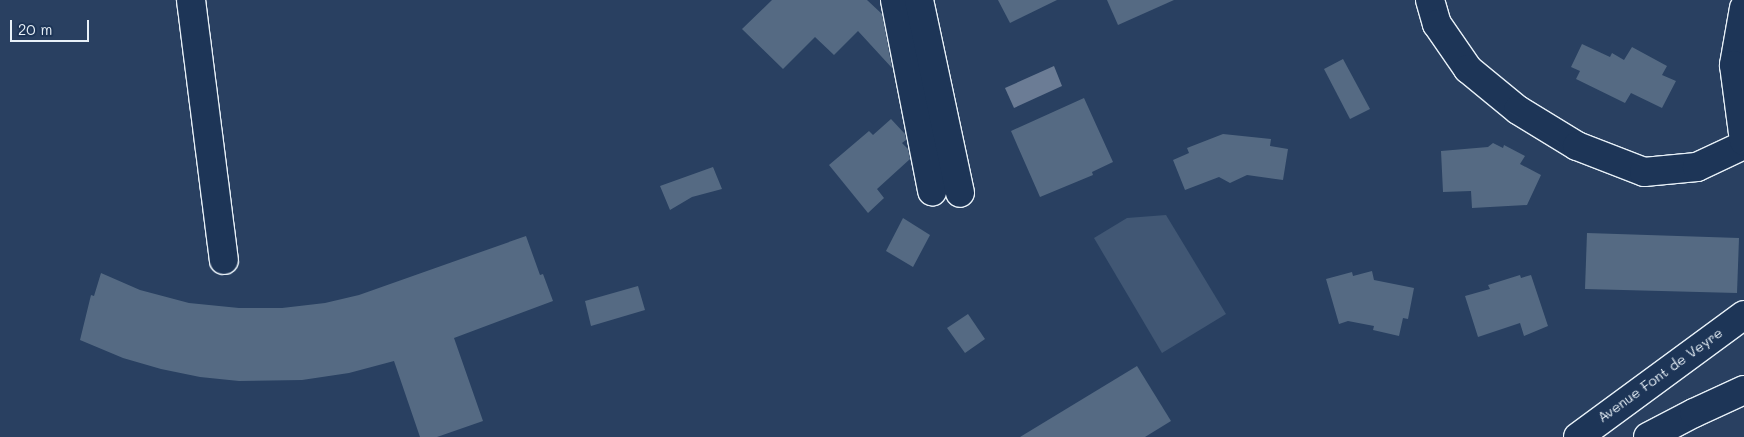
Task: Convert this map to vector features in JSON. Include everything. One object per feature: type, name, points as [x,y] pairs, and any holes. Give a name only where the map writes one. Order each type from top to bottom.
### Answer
[{"type":"street","points":[[191,0],[224,260]]},
{"type":"street","points":[[895,0],[932,191]]},
{"type":"street","points":[[919,0],[960,193]]},
{"type":"street","points":[[1430,0],[1437,24],[1468,69],[1518,110],[1577,146],[1644,172],[1698,167],[1744,146]]},
{"type":"street","points":[[1744,8],[1734,65],[1744,141]]},
{"type":"street","name":"Avenue Font de Veyre","points":[[1578,437],[1744,315]]},
{"type":"street","points":[[1648,437],[1744,390]]},
{"type":"shaded area","points":[[1054,66],[1062,86],[1014,108],[1005,88]]},
{"type":"shaded area","points":[[1166,215],[1226,314],[1162,353],[1094,238],[1127,218]]},
{"type":"building","points":[[772,0],[867,0],[882,14],[892,68],[858,31],[834,55],[815,37],[783,69],[742,29]]},
{"type":"building","points":[[998,0],[1057,0],[1010,23]]},
{"type":"building","points":[[1107,0],[1174,0],[1118,25]]},
{"type":"building","points":[[1582,44],[1610,57],[1612,53],[1624,60],[1632,47],[1667,66],[1662,75],[1676,81],[1662,108],[1631,93],[1625,103],[1576,79],[1580,71],[1571,67]]},
{"type":"building","points":[[1343,59],[1370,109],[1350,119],[1324,69]]},
{"type":"building","points":[[1084,98],[1113,162],[1092,172],[1093,175],[1040,197],[1011,131]]},
{"type":"building","points":[[891,119],[905,134],[906,140],[902,143],[908,149],[910,159],[877,189],[884,198],[868,213],[829,165],[869,131],[873,135]]},
{"type":"building","points":[[1223,134],[1271,139],[1270,146],[1288,149],[1283,180],[1247,175],[1230,183],[1219,177],[1185,190],[1173,160],[1189,153],[1187,148]]},
{"type":"building","points":[[1493,143],[1503,148],[1504,145],[1525,156],[1520,164],[1541,175],[1527,205],[1472,208],[1471,191],[1443,192],[1441,151],[1488,147]]},
{"type":"building","points":[[713,167],[722,189],[692,197],[670,210],[660,186]]},
{"type":"building","points":[[903,218],[930,235],[913,267],[886,251]]},
{"type":"building","points":[[1587,233],[1739,238],[1737,293],[1585,289]]},
{"type":"building","points":[[526,236],[540,275],[543,274],[553,301],[454,338],[483,421],[437,437],[420,437],[394,361],[349,373],[302,380],[239,381],[200,377],[161,369],[123,358],[80,340],[91,295],[94,296],[101,273],[140,290],[189,303],[239,308],[282,308],[325,303],[359,295]]},
{"type":"building","points":[[1372,271],[1374,280],[1414,288],[1408,319],[1403,318],[1399,336],[1373,330],[1374,326],[1348,321],[1339,324],[1326,279],[1352,272],[1353,276]]},
{"type":"building","points":[[1520,275],[1521,278],[1531,275],[1548,326],[1524,336],[1520,323],[1478,337],[1465,296],[1490,289],[1488,285]]},
{"type":"building","points":[[638,286],[645,310],[591,326],[585,301]]},
{"type":"building","points":[[968,314],[985,339],[965,353],[947,328]]},
{"type":"building","points":[[1137,366],[1171,421],[1145,437],[1020,437]]}]
